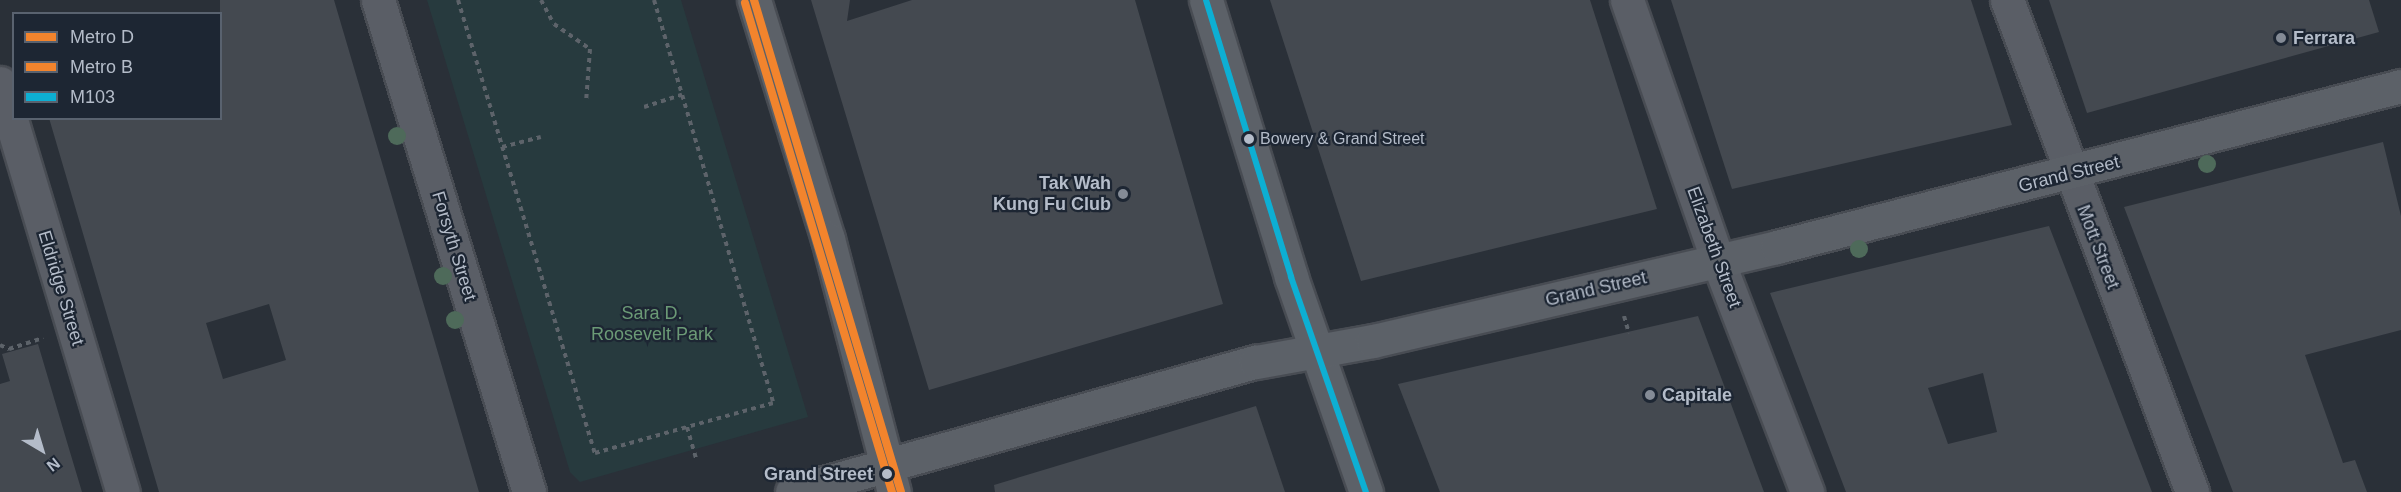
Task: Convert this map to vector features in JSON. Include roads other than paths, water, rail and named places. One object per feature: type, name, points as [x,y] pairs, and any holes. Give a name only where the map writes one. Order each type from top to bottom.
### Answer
[{"type":"main road","points":[[754,0],[828,239],[890,479]]},
{"type":"main road","points":[[1206,0],[1316,352],[1366,492]]},
{"type":"main road","name":"Grand Street","points":[[792,492],[890,479],[1256,362],[1316,352],[1718,261],[2070,174],[2401,86]]},
{"type":"street","name":"Forsyth Street","points":[[378,0],[529,492]]},
{"type":"street","name":"Elizabeth Street","points":[[1627,0],[1718,261],[1807,492]]},
{"type":"street","name":"Mott Street","points":[[2007,0],[2070,174],[2192,492]]},
{"type":"street","name":"Eldridge Street","points":[[0,83],[123,492]]},
{"type":"metro line","name":"D","points":[[754,0],[901,492]]},
{"type":"metro line","name":"B","points":[[745,3],[892,492]]},
{"type":"place","name":"Ferrara","points":[[2281,38]]},
{"type":"place","name":"Bowery & Grand Street","points":[[1249,139]]},
{"type":"place","name":"Tak Wah Kung Fu Club","points":[[1123,194]]},
{"type":"place","name":"Capitale","points":[[1650,395]]},
{"type":"place","name":"Grand Street","points":[[887,474]]},
{"type":"park label","name":"Sara D. Roosevelt Park","points":[[652,324]]}]
